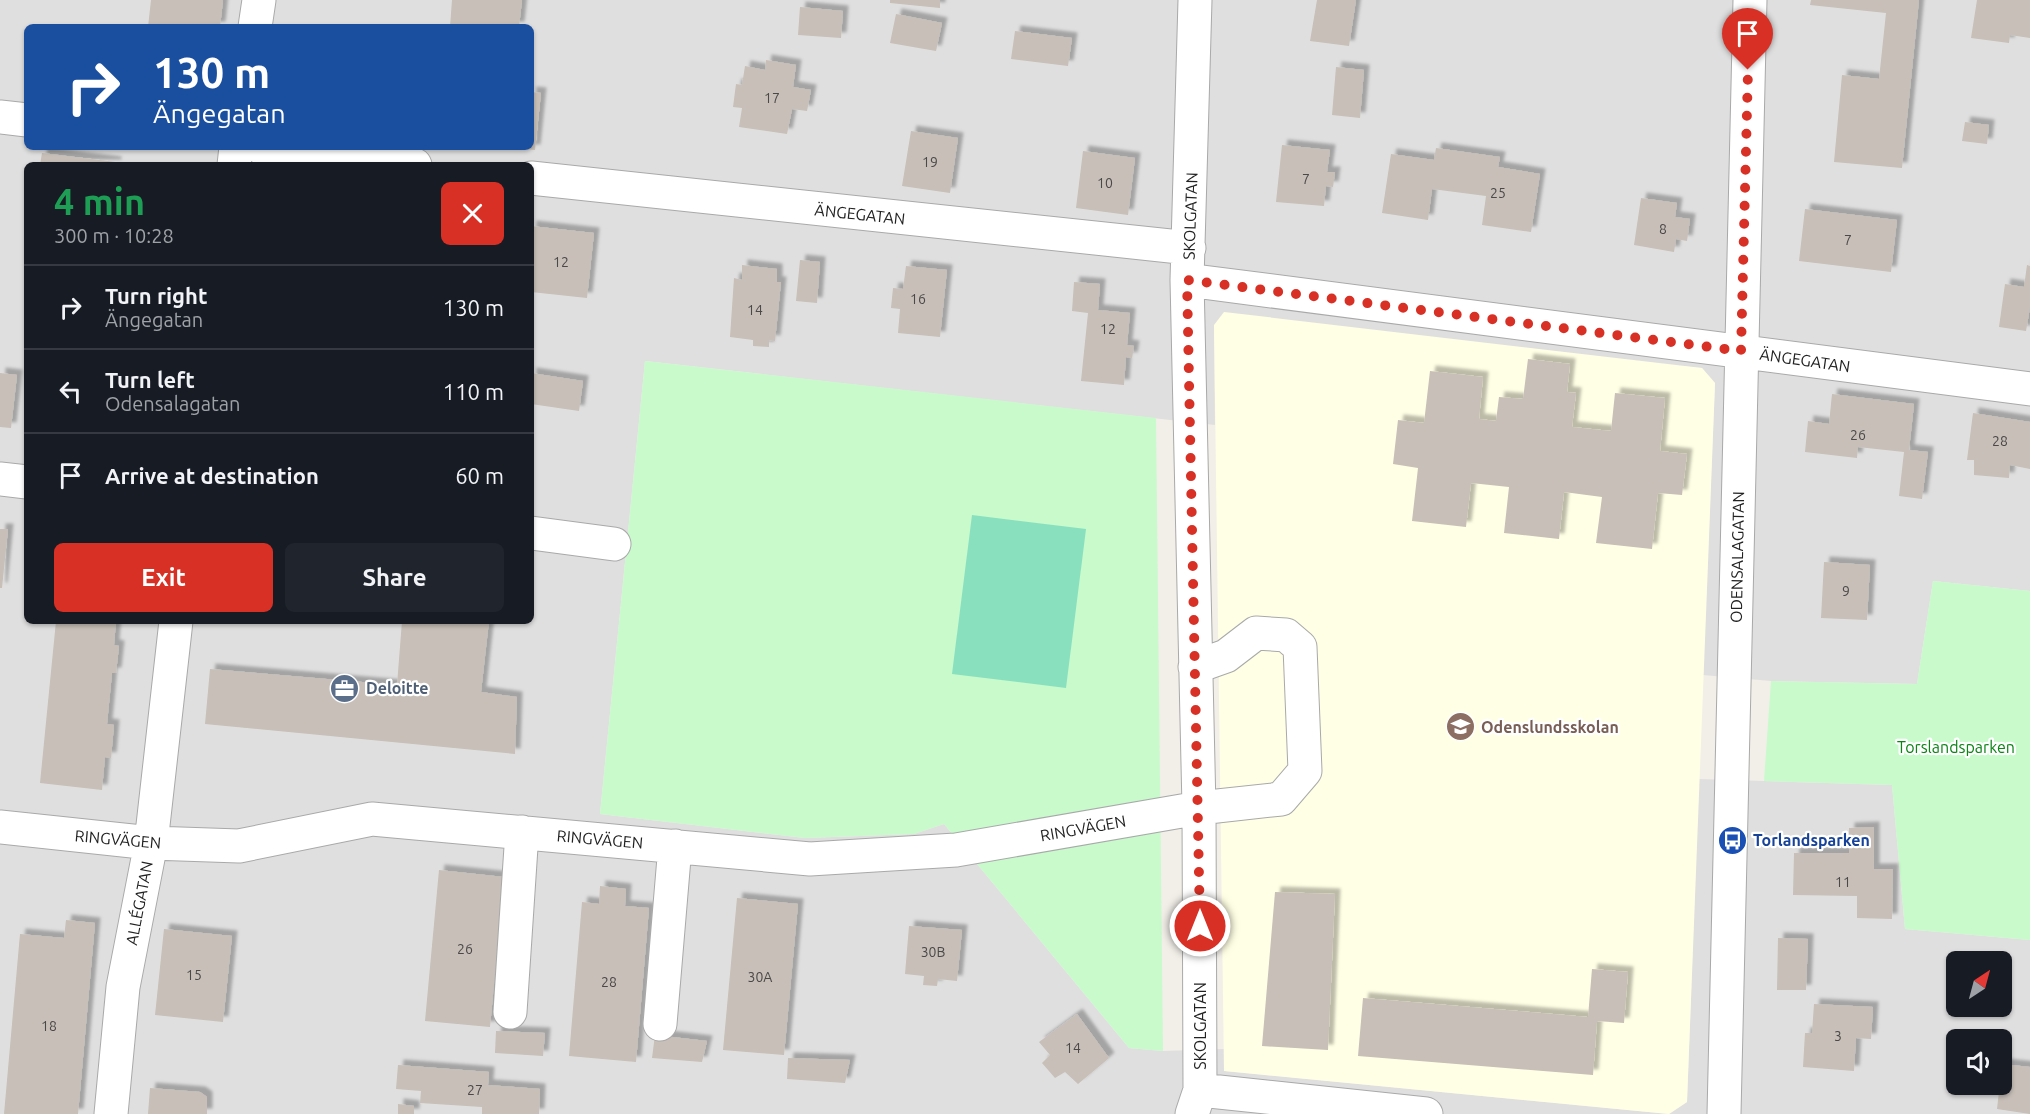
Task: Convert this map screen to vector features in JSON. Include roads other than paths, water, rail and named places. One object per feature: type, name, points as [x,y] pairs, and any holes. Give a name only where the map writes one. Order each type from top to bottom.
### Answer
[{"type":"street","points":[[255,24],[259,0]]},
{"type":"street","name":"SKOLGATAN","points":[[1196,0],[1187,280],[1199,808],[1196,1102]]},
{"type":"street","name":"ODENSALAGATAN","points":[[1724,1114],[1750,0]]},
{"type":"street","points":[[0,117],[24,120]]},
{"type":"street","points":[[286,150],[389,162]]},
{"type":"street","name":"ÄNGEGATAN","points":[[534,178],[1189,248]]},
{"type":"street","name":"ÄNGEGATAN","points":[[1187,280],[2030,389]]},
{"type":"street","points":[[0,479],[24,482]]},
{"type":"street","points":[[534,533],[614,544]]},
{"type":"street","name":"ALLÉGATAN","points":[[111,1114],[123,987],[151,843],[176,624]]},
{"type":"street","name":"RINGVÄGEN","points":[[0,827],[151,843],[239,846],[372,819],[810,859],[956,850],[1199,808],[1281,799],[1305,771],[1300,647],[1286,635],[1256,633],[1226,656],[1196,667]]},
{"type":"street","points":[[510,1012],[522,832]]},
{"type":"street","points":[[660,1024],[675,846]]},
{"type":"street","points":[[1196,1102],[1426,1114]]},
{"type":"place","name":"Deloitte","points":[[345,688]]},
{"type":"place","name":"Odenslundsskolan","points":[[1460,727]]},
{"type":"place","name":"Torlandsparken","points":[[1732,840]]},
{"type":"park label","name":"Torslandsparken","points":[[1956,747]]}]
